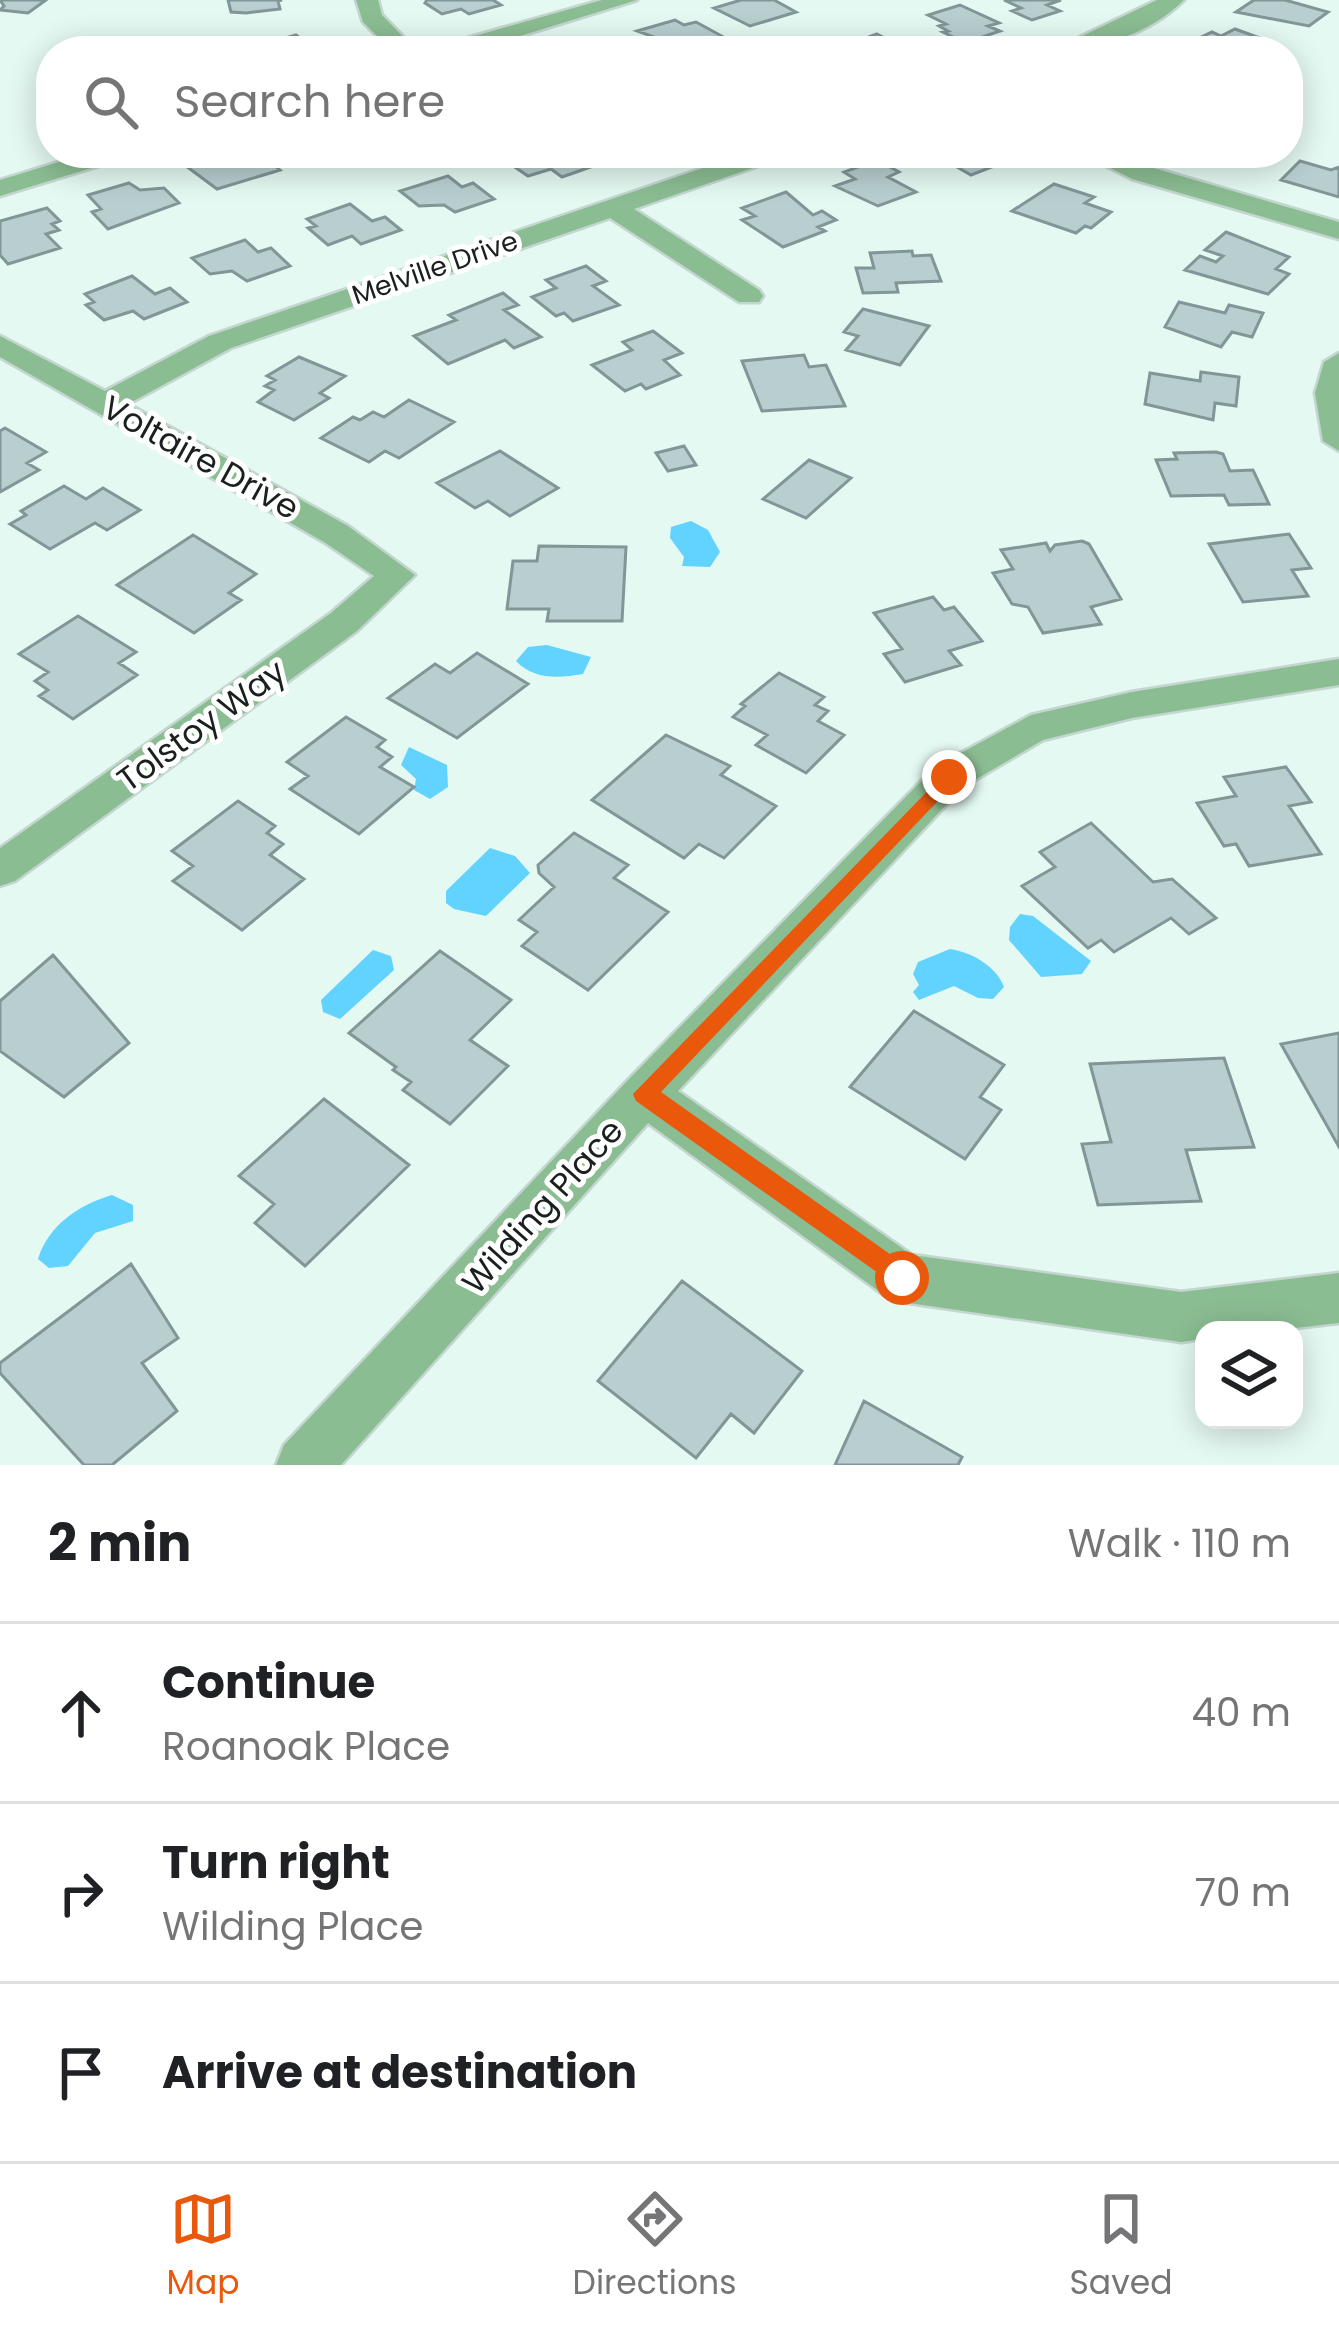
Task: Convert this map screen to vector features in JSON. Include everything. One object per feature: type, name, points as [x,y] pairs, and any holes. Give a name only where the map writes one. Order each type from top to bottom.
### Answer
[{"type":"street","points":[[367,0],[371,17],[390,36]]},
{"type":"street","points":[[500,36],[626,0]]},
{"type":"street","points":[[1103,36],[1173,0]]},
{"type":"street","points":[[0,188],[66,168]]},
{"type":"street","name":"Melville Drive","points":[[107,403],[220,342],[728,168]]},
{"type":"street","points":[[1129,168],[1339,230]]},
{"type":"street","points":[[613,207],[749,296]]},
{"type":"street","name":"Voltaire Drive","points":[[0,344],[336,534],[398,575]]},
{"type":"street","points":[[1339,362],[1331,392],[1339,441]]},
{"type":"street","name":"Tolstoy Way","points":[[0,870],[344,622],[398,575]]},
{"type":"street","name":"Wilding Place","points":[[304,1465],[645,1094],[949,777],[1031,729],[1132,705],[1339,672]]},
{"type":"street","points":[[645,1094],[902,1278],[1181,1317],[1339,1298]]},
{"type":"water","points":[[691,521],[708,530],[720,552],[710,567],[682,566],[684,557],[670,538],[671,527]]},
{"type":"water","points":[[547,645],[591,657],[583,674],[539,675],[516,661],[528,647]]},
{"type":"water","points":[[409,747],[447,765],[448,787],[430,799],[414,790],[416,779],[401,765]]},
{"type":"water","points":[[490,848],[515,856],[530,873],[486,916],[454,909],[446,903],[446,891]]},
{"type":"water","points":[[1020,914],[1033,916],[1091,961],[1082,974],[1041,977],[1009,940],[1010,927]]},
{"type":"water","points":[[950,949],[983,962],[1004,987],[993,999],[978,998],[954,986],[919,1000],[913,992],[919,985],[913,974],[918,962]]},
{"type":"water","points":[[373,950],[391,956],[394,970],[340,1019],[323,1012],[321,1000]]},
{"type":"water","points":[[112,1195],[133,1205],[133,1221],[95,1233],[68,1266],[49,1268],[38,1259],[67,1218]]},
{"type":"building","points":[[0,0],[46,0],[28,13],[0,10],[4,6]]},
{"type":"building","points":[[228,0],[282,0],[278,1],[280,9],[246,13],[231,12]]},
{"type":"building","points":[[427,0],[493,0],[501,5],[469,14],[461,9],[442,14]]},
{"type":"building","points":[[741,0],[774,0],[796,12],[750,26],[714,8]]},
{"type":"building","points":[[1004,0],[1061,0],[1047,5],[1060,11],[1032,20],[1012,11],[1021,8]]},
{"type":"building","points":[[1254,0],[1285,0],[1328,12],[1309,26],[1236,12]]},
{"type":"building","points":[[960,5],[999,23],[988,26],[1000,31],[951,36],[939,26],[946,24],[928,15]]},
{"type":"building","points":[[675,20],[684,25],[696,22],[722,36],[651,36],[637,31]]},
{"type":"building","points":[[1235,29],[1254,36],[1221,36]]},
{"type":"building","points":[[1303,162],[1331,170],[1339,167],[1339,197],[1281,180],[1293,168],[1303,168]]},
{"type":"building","points":[[189,168],[280,170],[217,189]]},
{"type":"building","points":[[516,168],[588,168],[562,177],[551,169],[528,176]]},
{"type":"building","points":[[892,168],[899,172],[888,177],[916,192],[878,206],[835,186],[855,179],[844,172]]},
{"type":"building","points":[[959,168],[989,168],[971,175]]},
{"type":"building","points":[[448,176],[462,187],[473,183],[494,199],[455,212],[444,205],[419,206],[400,191]]},
{"type":"building","points":[[129,183],[140,190],[164,188],[179,203],[108,229],[92,212],[101,209],[88,195]]},
{"type":"building","points":[[1054,184],[1094,197],[1085,203],[1111,212],[1076,233],[1012,211]]},
{"type":"building","points":[[786,192],[813,215],[822,211],[836,220],[818,227],[825,231],[783,247],[742,220],[755,216],[742,208]]},
{"type":"building","points":[[350,204],[372,221],[385,217],[401,230],[361,244],[352,236],[328,245],[308,228],[316,226],[307,219]]},
{"type":"building","points":[[47,208],[60,221],[52,224],[59,230],[46,234],[60,248],[8,264],[0,255],[0,221]]},
{"type":"building","points":[[1226,232],[1289,257],[1276,269],[1289,274],[1268,294],[1185,270],[1200,256],[1216,262],[1223,256],[1205,250]]},
{"type":"building","points":[[245,240],[258,252],[271,248],[290,266],[247,281],[232,271],[210,274],[192,258]]},
{"type":"building","points":[[912,251],[913,256],[931,255],[941,281],[896,283],[898,292],[863,293],[856,268],[874,268],[870,253]]},
{"type":"building","points":[[586,266],[606,281],[593,286],[619,305],[573,321],[564,313],[556,316],[532,297],[556,288],[546,280]]},
{"type":"building","points":[[132,276],[155,294],[170,288],[187,302],[144,319],[133,311],[104,320],[86,305],[94,302],[85,294]]},
{"type":"building","points":[[503,293],[518,305],[504,310],[541,337],[514,348],[505,340],[448,364],[414,336],[456,320],[449,315]]},
{"type":"building","points":[[1179,302],[1225,313],[1229,305],[1263,313],[1252,337],[1232,332],[1221,347],[1165,327]]},
{"type":"building","points":[[863,309],[929,326],[900,365],[846,350],[858,336],[844,332]]},
{"type":"building","points":[[653,331],[682,353],[664,360],[680,375],[646,389],[641,384],[625,391],[592,365],[632,350],[623,342]]},
{"type":"building","points":[[804,355],[809,367],[826,365],[845,406],[762,411],[742,361]]},
{"type":"building","points":[[299,357],[345,376],[320,393],[329,398],[294,420],[258,402],[274,390],[265,386],[275,380],[267,376]]},
{"type":"building","points":[[1201,372],[1239,377],[1236,406],[1215,403],[1213,420],[1145,404],[1150,373],[1200,381]]},
{"type":"building","points":[[409,400],[454,422],[399,458],[385,451],[369,462],[321,438],[353,417],[360,420],[373,412],[384,417]]},
{"type":"building","points":[[5,428],[46,452],[27,463],[39,470],[0,492],[0,431]]},
{"type":"building","points":[[684,446],[696,465],[668,471],[656,453]]},
{"type":"building","points":[[500,451],[558,488],[510,516],[488,501],[475,508],[437,483]]},
{"type":"building","points":[[1174,453],[1223,454],[1230,471],[1253,470],[1269,504],[1229,505],[1224,495],[1171,496],[1156,460],[1177,459]]},
{"type":"building","points":[[809,460],[851,478],[806,518],[763,499]]},
{"type":"building","points":[[64,486],[86,499],[103,488],[140,510],[107,530],[95,523],[50,549],[10,524],[26,515],[21,511]]},
{"type":"building","points":[[1289,534],[1311,568],[1292,570],[1308,596],[1243,602],[1209,544]]},
{"type":"building","points":[[193,535],[256,574],[229,593],[241,600],[194,633],[117,585]]},
{"type":"building","points":[[1046,543],[1050,551],[1055,545],[1089,544],[1121,599],[1091,607],[1101,624],[1043,633],[1028,607],[1012,604],[993,573],[1013,569],[1001,550]]},
{"type":"building","points":[[539,546],[626,547],[622,621],[547,621],[549,609],[507,609],[513,561],[537,561]]},
{"type":"building","points":[[933,597],[944,610],[954,607],[982,641],[949,651],[961,665],[905,682],[884,654],[902,649],[874,613]]},
{"type":"building","points":[[78,616],[136,652],[119,663],[137,675],[73,719],[39,696],[48,690],[35,681],[48,672],[19,654]]},
{"type":"building","points":[[477,653],[528,684],[457,738],[388,698],[435,664],[450,673]]},
{"type":"building","points":[[779,673],[824,697],[815,705],[828,711],[818,721],[844,735],[806,773],[756,745],[767,735],[733,717],[745,706],[741,704]]},
{"type":"building","points":[[346,717],[385,740],[377,747],[392,757],[380,767],[414,787],[359,834],[290,789],[308,776],[287,762]]},
{"type":"building","points":[[666,735],[730,766],[721,775],[776,806],[724,858],[699,844],[684,858],[592,800]]},
{"type":"building","points":[[1286,767],[1311,802],[1289,806],[1321,854],[1249,866],[1236,844],[1224,846],[1197,803],[1236,796],[1224,777]]},
{"type":"building","points":[[238,801],[275,826],[267,833],[283,844],[270,855],[304,879],[242,930],[173,881],[193,866],[172,851]]},
{"type":"building","points":[[1091,823],[1153,882],[1172,879],[1216,918],[1189,934],[1171,918],[1114,952],[1101,940],[1088,948],[1022,886],[1055,867],[1040,852]]},
{"type":"building","points":[[574,833],[628,865],[614,878],[668,912],[588,990],[522,946],[537,932],[519,920],[554,887],[539,873],[538,865]]},
{"type":"building","points":[[440,951],[511,1000],[470,1040],[508,1066],[450,1124],[403,1090],[411,1082],[393,1070],[396,1067],[349,1033]]},
{"type":"building","points":[[53,955],[129,1043],[64,1097],[0,1051],[0,1001]]},
{"type":"building","points":[[914,1011],[1004,1065],[980,1097],[1001,1110],[965,1159],[850,1087]]},
{"type":"building","points":[[1339,1033],[1339,1147],[1281,1044]]},
{"type":"building","points":[[1224,1058],[1254,1147],[1186,1150],[1201,1201],[1098,1205],[1082,1144],[1111,1142],[1090,1064]]},
{"type":"building","points":[[324,1099],[409,1165],[305,1266],[255,1223],[274,1204],[239,1176]]},
{"type":"building","points":[[131,1264],[178,1338],[142,1363],[177,1411],[112,1465],[84,1465],[0,1373],[0,1363]]},
{"type":"building","points":[[682,1281],[802,1371],[754,1433],[731,1414],[696,1458],[598,1381]]},
{"type":"building","points":[[864,1401],[962,1457],[958,1465],[835,1465]]},
{"type":"route","points":[[902,1278],[645,1094],[949,777]]}]
